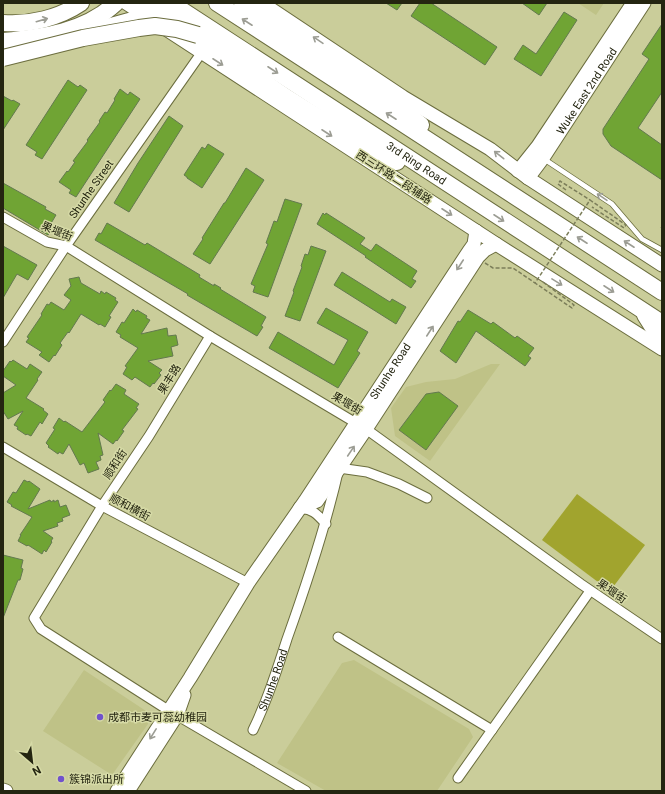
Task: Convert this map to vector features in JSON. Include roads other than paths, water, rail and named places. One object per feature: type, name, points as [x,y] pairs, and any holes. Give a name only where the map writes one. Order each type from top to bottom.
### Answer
[{"type":"highway","points":[[3,23],[35,22],[58,15],[82,3]]},
{"type":"highway","points":[[3,41],[34,38],[83,25],[116,3]]},
{"type":"highway","name":"3rd Ring Road","points":[[171,3],[662,323]]},
{"type":"highway","points":[[217,3],[662,292]]},
{"type":"highway","points":[[242,3],[255,6],[399,106],[477,172]]},
{"type":"highway","points":[[146,9],[161,10],[286,97],[372,149],[463,194]]},
{"type":"highway","points":[[3,58],[83,38],[155,26],[177,29],[198,35]]},
{"type":"highway","points":[[642,310],[662,342]]},
{"type":"street","name":"西三环路二段辅路","points":[[126,3],[146,9],[202,52],[496,244],[662,349]]},
{"type":"street","name":"Wuke East 2nd Road","points":[[523,174],[538,146],[633,3]]},
{"type":"street","name":"Wuke East 2nd Road","points":[[523,174],[543,158],[644,3]]},
{"type":"street","points":[[255,6],[490,149],[523,174],[662,265]]},
{"type":"street","points":[[3,55],[146,9]]},
{"type":"street","name":"Shunhe Street","points":[[3,342],[66,246],[202,52]]},
{"type":"street","name":"果堰街","points":[[3,217],[47,242],[66,246],[210,336],[361,426],[590,591],[662,639]]},
{"type":"street","name":"Shunhe Road","points":[[307,504],[339,468],[361,426],[474,244],[476,231]]},
{"type":"street","name":"Shunhe Road","points":[[128,791],[173,713],[190,678],[248,583],[307,504],[478,257],[485,250],[496,244]]},
{"type":"street","name":"果丰路","points":[[149,436],[210,336]]},
{"type":"street","name":"顺和街","points":[[149,436],[102,506],[34,618],[41,629],[173,713]]},
{"type":"street","name":"顺和横街","points":[[3,447],[102,506],[248,583]]},
{"type":"street","points":[[339,468],[367,472],[399,484],[427,498]]},
{"type":"street","name":"Shunhe Road","points":[[253,730],[262,711],[294,621],[326,524],[339,468]]},
{"type":"street","points":[[326,524],[320,517],[306,508],[307,504],[330,510]]},
{"type":"street","points":[[458,778],[590,591]]},
{"type":"street","points":[[338,637],[492,730]]},
{"type":"street","points":[[173,713],[306,791]]},
{"type":"street","name":"Shunhe Road","points":[[117,791],[173,713]]},
{"type":"lane","points":[[543,158],[612,204],[642,239],[662,250]]},
{"type":"place","name":"成都市麦可蕊幼稚园","points":[[100,717]]},
{"type":"place","name":"簇锦派出所","points":[[61,779]]}]
